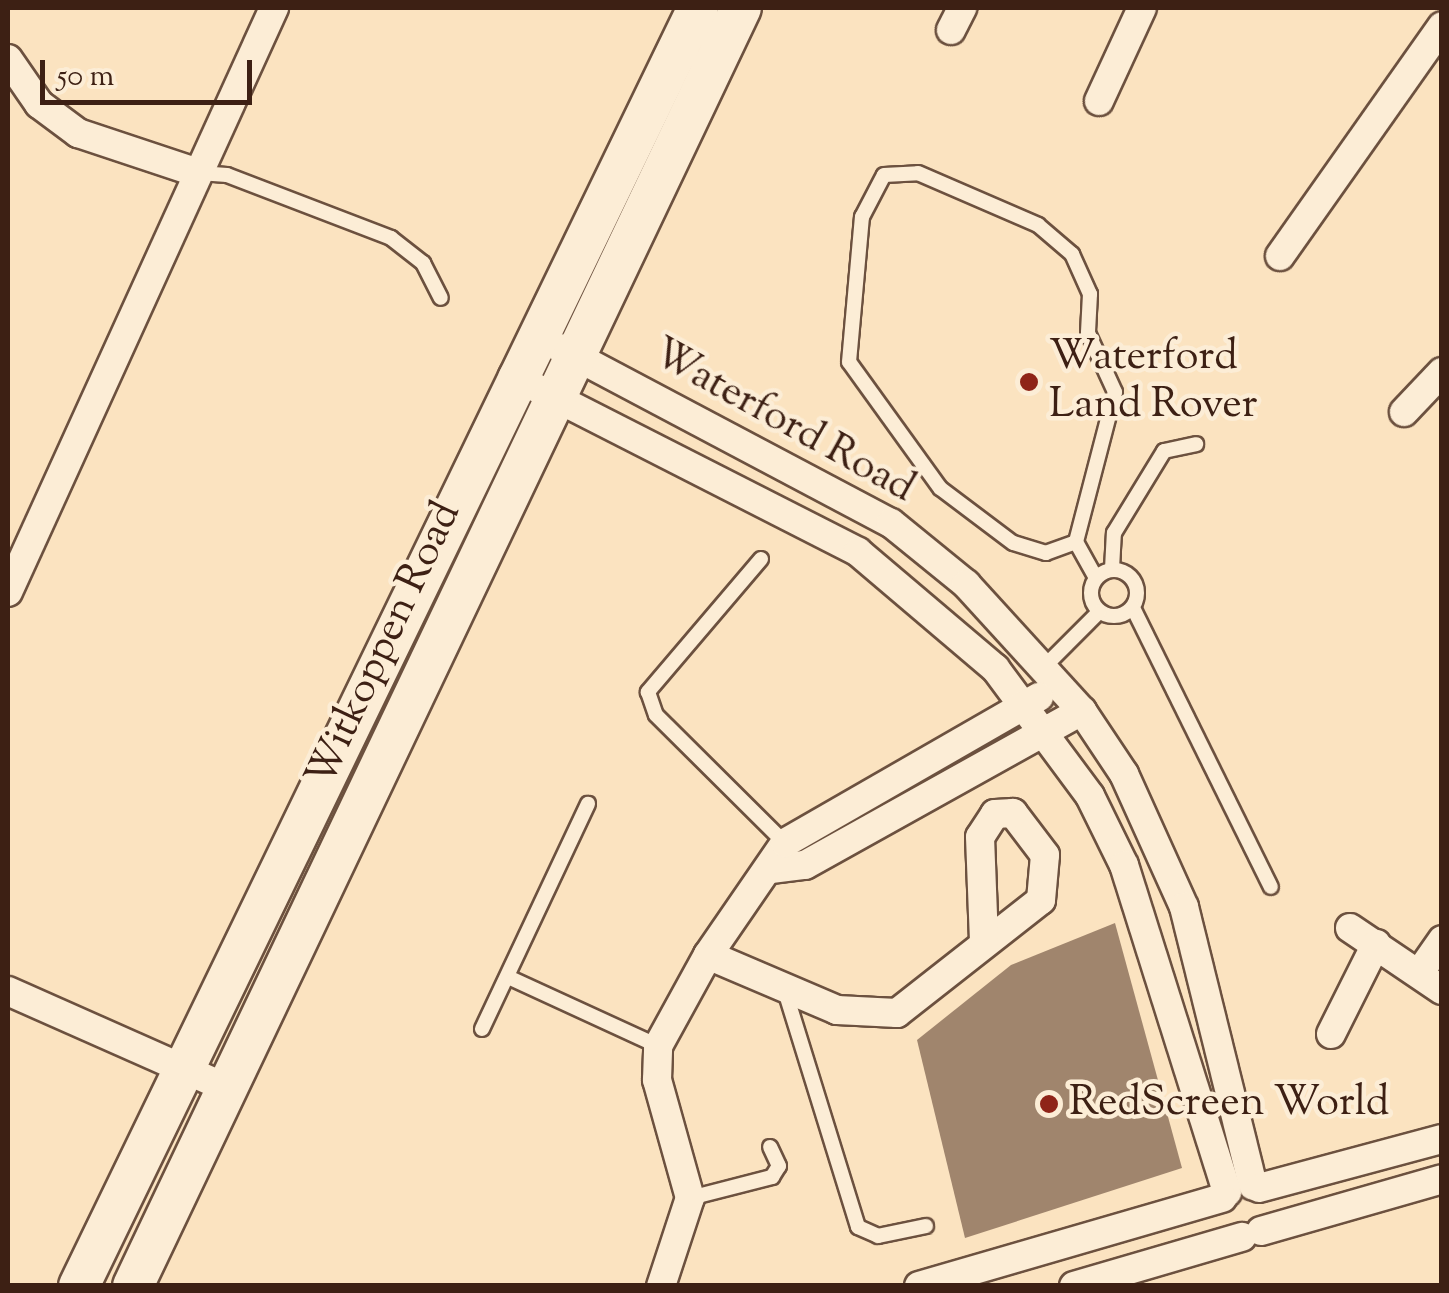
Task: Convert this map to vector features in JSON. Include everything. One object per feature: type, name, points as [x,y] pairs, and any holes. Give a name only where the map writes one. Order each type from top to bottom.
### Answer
[{"type":"main road","name":"Witkoppen Road","points":[[79,1286],[532,335],[698,8]]},
{"type":"main road","name":"Witkoppen Road","points":[[133,1286],[572,354],[741,8]]},
{"type":"street","points":[[8,592],[16,549],[274,8]]},
{"type":"street","points":[[1099,102],[1139,9]]},
{"type":"street","points":[[1280,256],[1442,26]]},
{"type":"street","points":[[8,59],[39,104],[78,132],[198,173]]},
{"type":"street","name":"Waterford Road","points":[[532,335],[891,522],[1052,676],[1082,711],[1158,842],[1205,978],[1240,1191]]},
{"type":"street","points":[[1404,412],[1442,372]]},
{"type":"street","name":"Waterford Road","points":[[513,376],[858,552],[950,622],[1025,704],[1046,732],[1124,865],[1240,1191]]},
{"type":"street","points":[[667,1282],[690,1198],[657,1080],[658,1046],[708,955],[771,869],[785,843],[1025,704],[1052,676]]},
{"type":"street","points":[[771,869],[805,865],[1082,711]]},
{"type":"street","points":[[1350,928],[1431,981],[1442,940]]},
{"type":"street","points":[[708,955],[784,990],[887,1017],[984,942]]},
{"type":"street","points":[[1330,1034],[1376,944]]},
{"type":"street","points":[[1169,988],[1205,978]]},
{"type":"street","points":[[8,991],[225,1087]]},
{"type":"street","points":[[919,1286],[1080,1237],[1240,1191],[1433,1141],[1438,1180],[1083,1282],[1080,1237]]},
{"type":"street","points":[[1240,1191],[1271,1214],[1251,1234]]},
{"type":"street","points":[[1240,1191],[1220,1218],[1251,1234]]},
{"type":"lane","points":[[198,173],[227,175],[392,238],[422,263],[442,298]]},
{"type":"lane","points":[[1052,676],[1099,612],[1096,578],[1076,542],[1088,473],[1115,410],[1088,333],[1090,294],[1072,254],[1038,225],[918,173],[884,175],[862,217],[849,362],[940,488],[1013,543],[1046,553],[1076,542]]},
{"type":"lane","points":[[1112,569],[1114,533],[1164,452],[1196,444]]},
{"type":"lane","points":[[761,560],[648,692],[656,714],[785,843]]},
{"type":"lane","points":[[1096,578],[1112,569]]},
{"type":"lane","points":[[1112,569],[1135,582],[1133,608],[1271,888]]},
{"type":"lane","points":[[1099,612],[1133,608]]},
{"type":"lane","points":[[482,1028],[588,804]]},
{"type":"lane","points":[[508,978],[658,1046]]},
{"type":"lane","points":[[784,990],[858,1227],[878,1236],[926,1226]]},
{"type":"lane","points":[[690,1198],[772,1178],[779,1166],[770,1147]]},
{"type":"building","name":"RedScreen World","points":[[1115,923],[1182,1168],[965,1238],[917,1040],[1011,965]]},
{"type":"place","name":"Waterford Land Rover","points":[[1029,382]]},
{"type":"place","name":"RedScreen World","points":[[1049,1104]]}]
